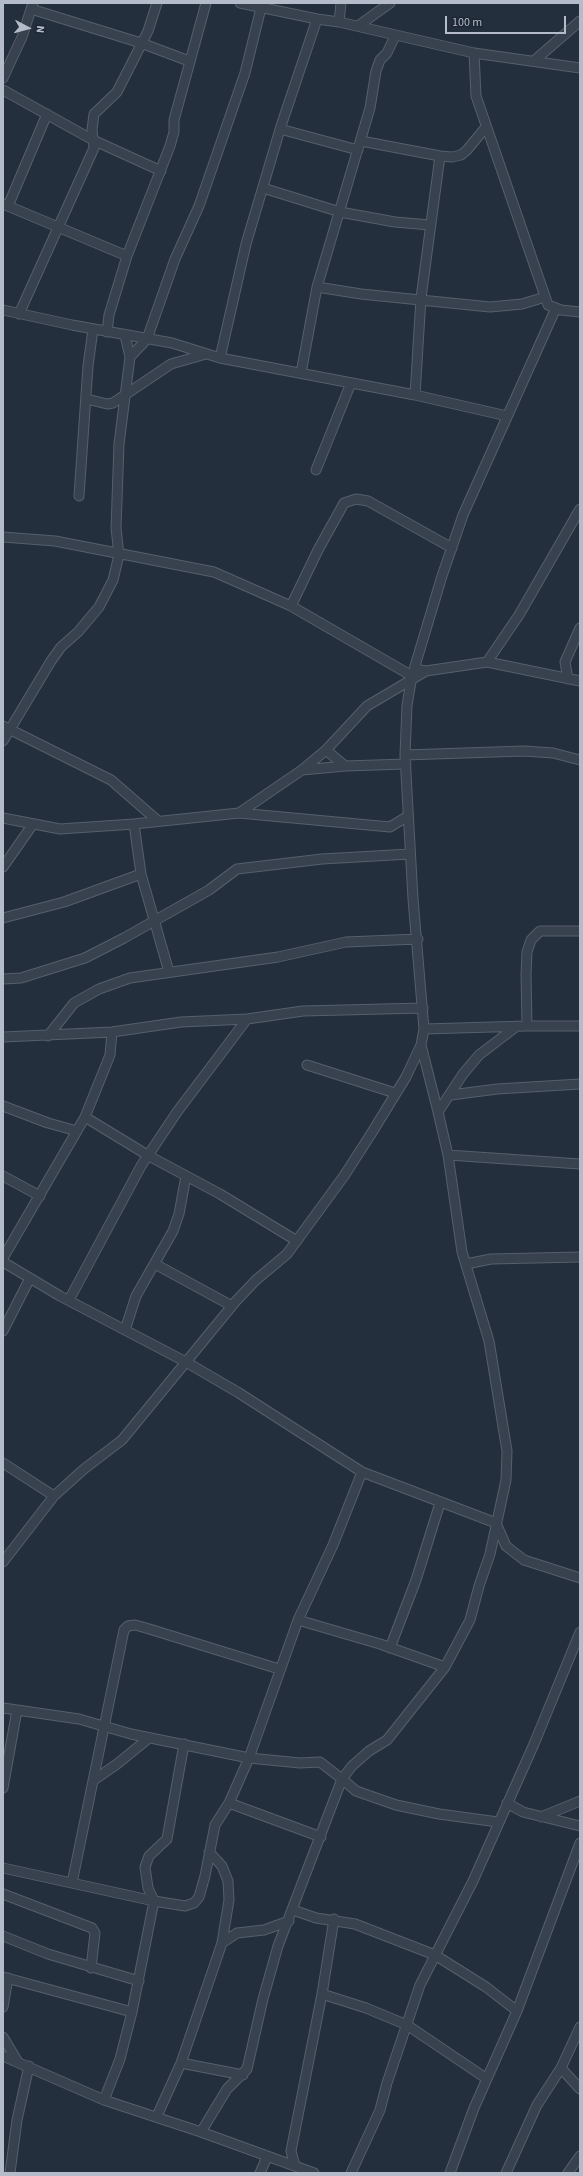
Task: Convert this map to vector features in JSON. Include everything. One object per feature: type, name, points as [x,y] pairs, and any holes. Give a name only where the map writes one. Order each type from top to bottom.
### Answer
[{"type":"street","points":[[19,314],[57,225],[92,152],[94,114],[117,92],[141,43],[158,3]]},
{"type":"street","points":[[107,332],[109,315],[127,256],[174,132],[174,120],[206,3]]},
{"type":"street","points":[[240,3],[317,19],[339,22],[395,36],[474,52],[580,68]]},
{"type":"street","points":[[339,22],[341,3]]},
{"type":"street","points":[[358,26],[390,3]]},
{"type":"street","points":[[3,78],[22,37],[32,6],[189,61]]},
{"type":"street","points":[[130,357],[147,338],[175,259],[199,206],[245,73],[261,8]]},
{"type":"street","points":[[220,358],[246,244],[280,129],[317,19]]},
{"type":"street","points":[[535,60],[580,21]]},
{"type":"street","points":[[301,373],[317,287],[370,108],[376,70],[380,60],[387,53],[395,36]]},
{"type":"street","points":[[474,52],[476,96],[548,305],[556,308],[580,312]]},
{"type":"street","points":[[3,90],[93,140],[160,172]]},
{"type":"street","points":[[47,114],[5,205],[57,225],[127,256]]},
{"type":"street","points":[[361,140],[440,156],[461,155],[486,127]]},
{"type":"street","points":[[280,129],[358,150]]},
{"type":"street","points":[[415,395],[421,298],[440,156]]},
{"type":"street","points":[[263,188],[340,212],[394,222],[430,225]]},
{"type":"street","points":[[317,287],[361,294],[421,298],[490,306],[522,304],[545,297]]},
{"type":"street","points":[[3,1562],[54,1496],[84,1469],[122,1440],[232,1306],[252,1284],[288,1254],[344,1176],[406,1076],[421,1045],[424,1029],[423,1008],[408,828],[405,754],[407,705],[413,675],[463,515],[556,308]]},
{"type":"street","points":[[3,310],[107,332],[172,343],[220,358],[415,395],[507,416]]},
{"type":"street","points":[[79,496],[87,399],[88,366],[93,329]]},
{"type":"street","points":[[3,741],[7,728],[51,661],[61,647],[78,632],[98,607],[112,580],[119,555],[116,528],[117,485],[130,357],[125,335]]},
{"type":"street","points":[[87,399],[107,404],[113,403],[171,364],[206,354]]},
{"type":"street","points":[[316,470],[351,383]]},
{"type":"street","points":[[291,606],[318,550],[344,503],[356,499],[368,501],[452,548]]},
{"type":"street","points":[[487,662],[519,615],[580,509]]},
{"type":"street","points":[[3,537],[55,541],[119,555],[214,572],[291,606],[413,675]]},
{"type":"street","points":[[549,676],[565,662],[580,629]]},
{"type":"street","points":[[239,813],[302,770],[326,750],[367,706],[413,675],[426,671],[487,662],[549,676],[580,681]]},
{"type":"street","points":[[565,662],[568,679]]},
{"type":"street","points":[[7,728],[111,780],[158,821]]},
{"type":"street","points":[[326,750],[345,766]]},
{"type":"street","points":[[405,754],[524,751],[553,754],[580,760]]},
{"type":"street","points":[[302,770],[345,766],[406,764]]},
{"type":"street","points":[[3,818],[60,829],[134,824],[239,813],[408,828]]},
{"type":"street","points":[[390,827],[408,816]]},
{"type":"street","points":[[3,867],[33,824]]},
{"type":"street","points":[[134,824],[141,874],[169,972]]},
{"type":"street","points":[[3,979],[21,978],[85,958],[124,938],[209,890],[237,870],[330,859],[410,854]]},
{"type":"street","points":[[3,918],[64,902],[141,874]]},
{"type":"street","points":[[527,1026],[527,952],[531,940],[540,931],[580,931]]},
{"type":"street","points":[[48,1036],[74,1003],[99,989],[130,978],[278,957],[346,942],[418,939]]},
{"type":"street","points":[[3,1037],[112,1032],[182,1022],[247,1019],[310,1011],[423,1008]]},
{"type":"street","points":[[69,1300],[148,1156],[177,1112],[247,1019]]},
{"type":"street","points":[[438,1112],[451,1095],[463,1074],[479,1055],[517,1026]]},
{"type":"street","points":[[424,1029],[517,1026],[580,1026]]},
{"type":"street","points":[[3,1258],[85,1117],[110,1055],[112,1032]]},
{"type":"street","points":[[201,2132],[227,2089],[243,2075],[247,2069],[263,1999],[278,1946],[342,1779],[352,1766],[369,1751],[387,1740],[445,1667],[470,1620],[479,1586],[490,1554],[506,1480],[507,1452],[489,1341],[462,1252],[448,1155],[421,1045]]},
{"type":"street","points":[[307,1064],[395,1093]]},
{"type":"street","points":[[451,1095],[497,1089],[580,1084]]},
{"type":"street","points":[[3,1106],[48,1123],[77,1131]]},
{"type":"street","points":[[85,1117],[148,1156],[186,1176],[297,1241]]},
{"type":"street","points":[[448,1155],[580,1164]]},
{"type":"street","points":[[3,1176],[40,1196]]},
{"type":"street","points":[[125,1330],[136,1296],[173,1230],[179,1214],[186,1176]]},
{"type":"street","points":[[466,1264],[491,1259],[580,1257]]},
{"type":"street","points":[[3,1262],[69,1300],[186,1362],[245,1397],[362,1472],[440,1503],[496,1523],[506,1546],[524,1560],[580,1578]]},
{"type":"street","points":[[155,1264],[232,1306]]},
{"type":"street","points":[[3,1331],[30,1278]]},
{"type":"street","points":[[3,1462],[54,1496]]},
{"type":"street","points":[[3,1868],[154,1901],[185,1906],[194,1903],[199,1897],[215,1825],[229,1803],[249,1758],[279,1669],[298,1620],[333,1545],[362,1472]]},
{"type":"street","points":[[390,1648],[416,1580],[440,1503]]},
{"type":"street","points":[[298,1620],[390,1648],[445,1667]]},
{"type":"street","points":[[72,1883],[124,1630],[128,1626],[135,1625],[279,1669]]},
{"type":"street","points":[[351,2173],[380,2110],[387,2083],[420,1985],[473,1881],[534,1744],[580,1632]]},
{"type":"street","points":[[3,1708],[79,1719],[150,1738],[249,1758],[300,1763],[320,1762],[356,1791],[396,1805],[438,1814],[500,1818],[523,1812]]},
{"type":"street","points":[[3,1788],[18,1710]]},
{"type":"street","points":[[94,1780],[150,1738]]},
{"type":"street","points":[[104,2100],[120,2059],[132,2012],[154,1901],[148,1888],[145,1867],[149,1856],[167,1839],[184,1744]]},
{"type":"street","points":[[540,1817],[580,1801]]},
{"type":"street","points":[[229,1803],[321,1836]]},
{"type":"street","points":[[507,1803],[523,1812],[580,1826]]},
{"type":"street","points":[[450,2173],[474,2108],[517,2011],[580,1842]]},
{"type":"street","points":[[156,2116],[181,2062],[222,1942],[229,1900],[228,1881],[222,1866],[209,1852]]},
{"type":"street","points":[[3,1894],[92,1928],[95,1933],[91,1968]]},
{"type":"street","points":[[293,1910],[316,1918],[334,1919],[355,1924],[435,1955],[486,1987],[517,2011]]},
{"type":"street","points":[[295,2166],[291,2151],[322,1994],[334,1919]]},
{"type":"street","points":[[222,1942],[237,1932],[264,1930],[289,1920]]},
{"type":"street","points":[[3,1936],[48,1954],[91,1968],[139,1980]]},
{"type":"street","points":[[3,2007],[6,1977],[132,2012]]},
{"type":"street","points":[[322,1994],[366,2008],[407,2025],[487,2079]]},
{"type":"street","points":[[506,2173],[537,2106],[561,2068],[580,2027]]},
{"type":"street","points":[[3,2037],[18,2062]]},
{"type":"street","points":[[3,2056],[29,2066],[104,2100],[156,2116],[314,2173]]},
{"type":"street","points":[[181,2062],[243,2075]]},
{"type":"street","points":[[10,2173],[17,2120],[29,2066]]},
{"type":"street","points":[[561,2068],[580,2089]]},
{"type":"street","points":[[278,2160],[291,2151]]},
{"type":"street","points":[[568,2173],[580,2156]]},
{"type":"street","points":[[260,2173],[267,2157]]}]
